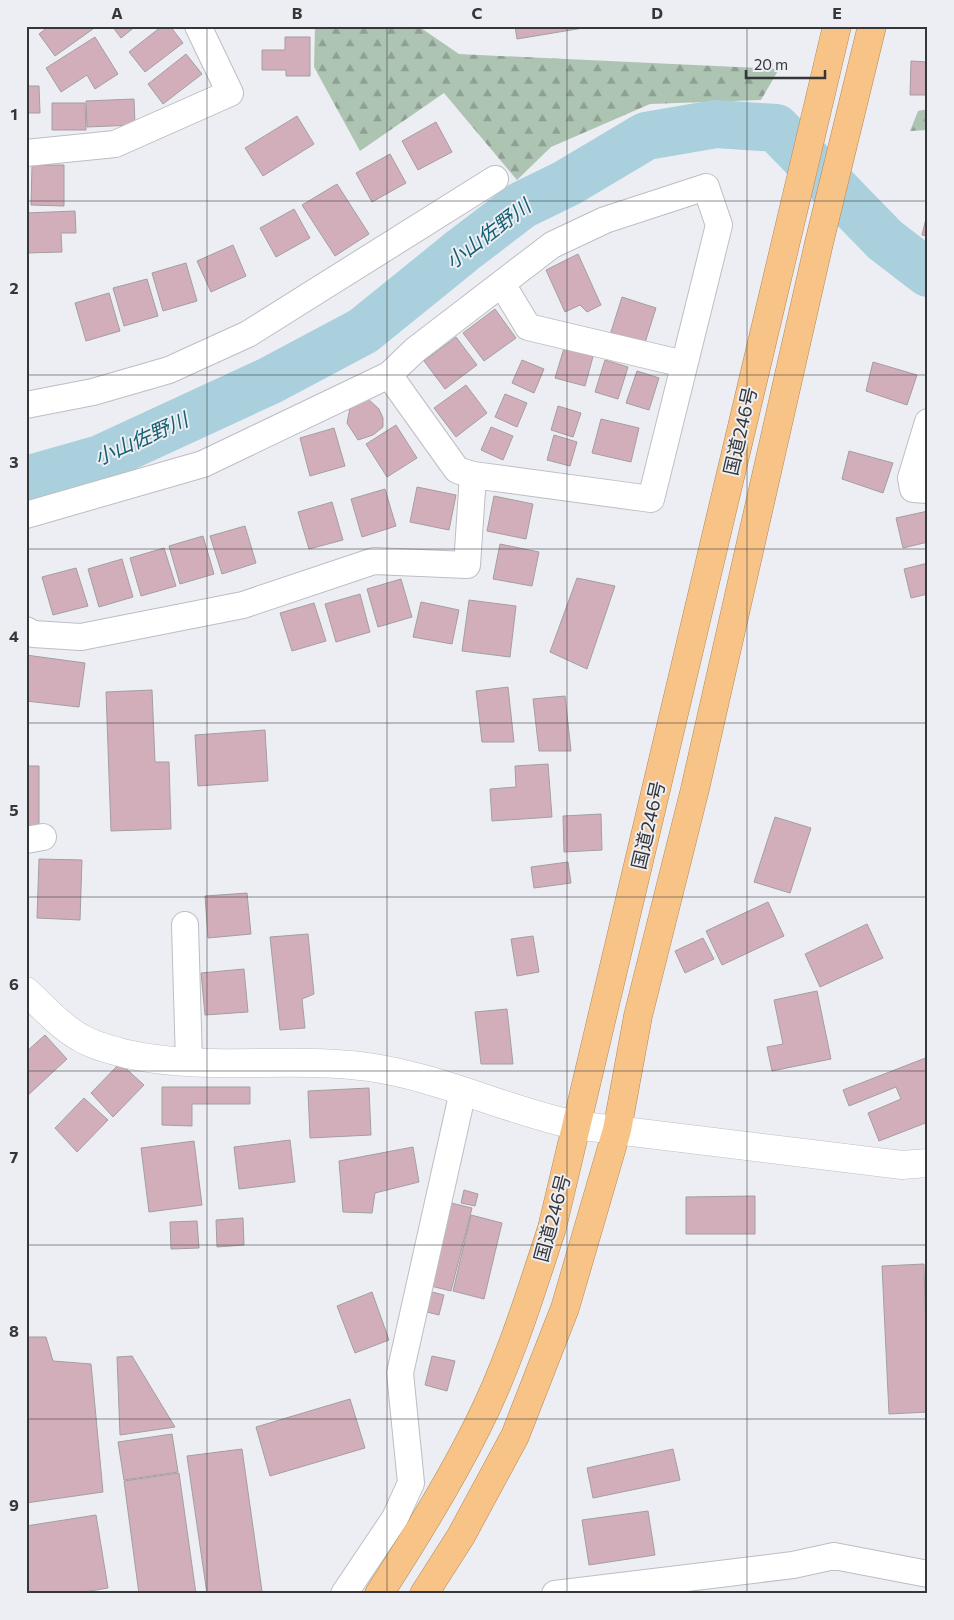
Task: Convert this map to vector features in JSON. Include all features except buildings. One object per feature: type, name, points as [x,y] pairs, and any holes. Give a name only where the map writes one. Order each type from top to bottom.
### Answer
[{"type":"highway","name":"国道246号","points":[[379,1594],[413,1542],[478,1426],[525,1312],[552,1228],[837,26]]},
{"type":"highway","name":"国道246号","points":[[426,1593],[462,1536],[515,1436],[565,1308],[616,1130],[638,1016],[696,790],[819,243],[872,26]]},
{"type":"street","points":[[26,153],[114,144],[230,93],[198,26]]},
{"type":"street","points":[[26,405],[93,392],[169,370],[248,334],[495,179]]},
{"type":"street","points":[[26,515],[202,464],[388,374],[415,350],[552,246],[596,224],[706,187],[719,225],[651,499],[473,475],[457,470],[388,374]]},
{"type":"street","points":[[502,284],[528,326],[684,364]]},
{"type":"street","points":[[928,422],[910,478],[913,489],[928,490]]},
{"type":"street","points":[[26,630],[33,634],[81,637],[243,606],[374,561],[467,565],[473,475]]},
{"type":"street","points":[[185,925],[189,1062]]},
{"type":"street","points":[[28,999],[81,1038],[113,1050],[157,1060],[310,1063],[368,1067],[418,1076],[542,1118],[576,1125],[902,1165],[928,1163]]},
{"type":"street","points":[[344,1594],[395,1518],[411,1483],[400,1373],[463,1091]]},
{"type":"street","points":[[555,1594],[793,1565],[834,1556],[928,1574]]},
{"type":"green space","points":[[315,26],[418,26],[459,54],[779,69],[761,100],[650,104],[551,147],[517,180],[444,93],[360,151],[314,67]]},
{"type":"green space","points":[[928,109],[928,130],[910,131],[918,111]]},
{"type":"waterway","name":"小山佐野川","points":[[26,480],[100,459],[269,381],[363,331],[522,205],[567,183],[646,136],[716,124],[776,128],[885,240],[928,273]]}]
